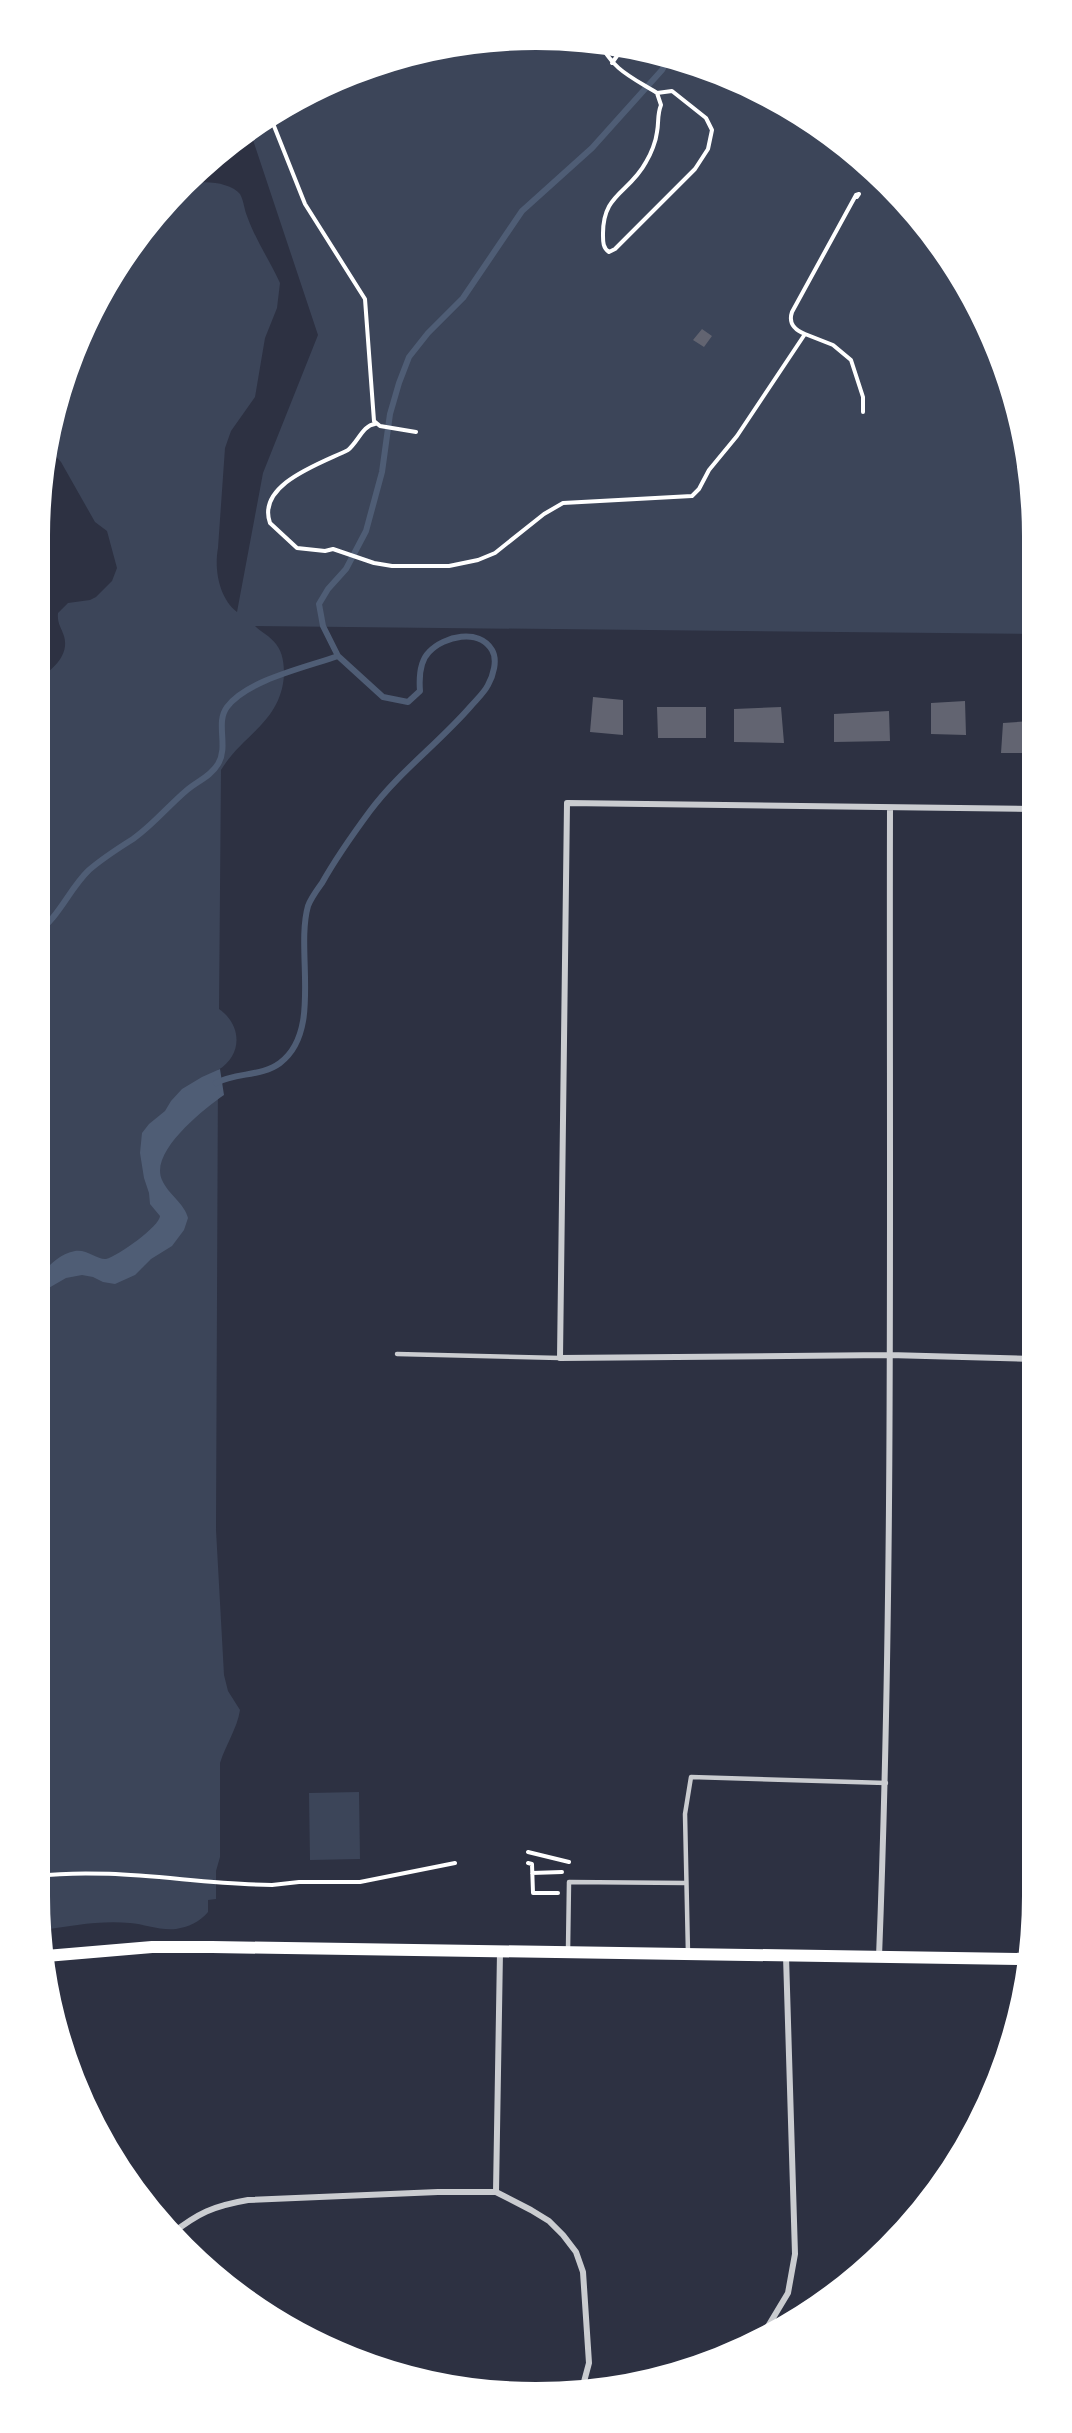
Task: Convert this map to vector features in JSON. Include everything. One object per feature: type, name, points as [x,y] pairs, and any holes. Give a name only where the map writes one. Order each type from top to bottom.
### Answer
[{"type":"main road","points":[[50,1956],[152,1947],[1021,1959]]},
{"type":"street","points":[[1026,809],[567,803],[560,1358],[889,1355],[1026,1359]]},
{"type":"street","points":[[879,1957],[886,1783],[890,808]]},
{"type":"street","points":[[496,2192],[500,1951]]},
{"type":"street","points":[[767,2328],[788,2294],[795,2254],[786,1956]]},
{"type":"street","points":[[177,2230],[200,2213],[220,2204],[248,2200],[438,2192],[496,2192],[549,2222],[576,2252],[583,2272],[589,2363],[583,2384]]},
{"type":"lane","points":[[397,1354],[560,1358]]},
{"type":"lane","points":[[688,1954],[685,1815],[691,1778],[886,1783]]},
{"type":"lane","points":[[568,1953],[569,1881],[686,1882]]},
{"type":"path","points":[[604,52],[620,71],[657,93],[672,91],[706,118],[711,130],[711,139],[696,169],[615,249],[609,252],[604,247],[604,214],[610,203],[647,162],[658,130],[657,115],[661,105],[657,93]]},
{"type":"path","points":[[612,63],[618,54]]},
{"type":"path","points":[[273,123],[305,204],[365,299],[371,365],[372,414],[378,425]]},
{"type":"path","points":[[857,197],[790,318],[798,331],[833,345],[851,360],[863,397],[863,412]]},
{"type":"path","points":[[416,432],[370,424],[348,450],[287,480],[270,502],[268,517],[270,523],[297,548],[333,549],[392,566],[460,565],[478,561],[495,553],[544,514],[563,503],[692,496],[737,436],[805,334]]},
{"type":"path","points":[[528,1852],[569,1862]]},
{"type":"path","points":[[46,1876],[108,1874],[272,1885],[299,1882],[360,1882],[455,1863]]},
{"type":"path","points":[[528,1863],[532,1864],[533,1893],[568,1893]]},
{"type":"path","points":[[532,1873],[569,1872]]},
{"type":"shaded area","points":[[536,46],[568,48],[631,56],[693,72],[723,84],[781,112],[808,129],[859,168],[904,213],[943,264],[960,291],[975,319],[1000,379],[1016,441],[1026,536],[1026,634],[255,626],[278,647],[283,659],[284,675],[276,705],[221,770],[219,1009],[232,1023],[236,1040],[232,1056],[218,1070],[216,1530],[224,1675],[228,1691],[240,1710],[220,1763],[220,1857],[216,1871],[216,1899],[208,1900],[208,1912],[201,1919],[176,1929],[108,1922],[48,1929],[46,1897],[46,674],[58,662],[64,650],[64,636],[58,613],[68,603],[96,597],[112,581],[117,568],[107,531],[95,522],[61,462],[54,454],[56,441],[72,379],[84,349],[97,319],[129,264],[168,213],[197,183],[224,185],[236,190],[240,194],[258,242],[280,283],[277,308],[265,338],[255,397],[231,431],[225,448],[217,565],[222,591],[237,612],[263,473],[318,335],[252,138],[291,112],[319,97],[379,72],[441,56],[504,48]]},
{"type":"shaded area","points":[[220,1069],[224,1095],[181,1132],[163,1157],[160,1169],[162,1180],[184,1208],[188,1218],[184,1230],[172,1246],[151,1259],[135,1275],[115,1284],[82,1275],[66,1278],[46,1290],[46,1269],[58,1258],[75,1251],[99,1258],[112,1257],[138,1240],[158,1221],[160,1216],[150,1204],[144,1178],[140,1153],[142,1133],[165,1111],[182,1089]]},
{"type":"shaded area","points":[[359,1792],[360,1859],[310,1860],[309,1793]]},
{"type":"building","points":[[702,329],[712,336],[704,347],[693,340]]},
{"type":"building","points":[[593,697],[623,700],[623,735],[590,732]]},
{"type":"building","points":[[965,701],[966,735],[931,734],[931,703]]},
{"type":"building","points":[[657,707],[706,707],[706,738],[658,738]]},
{"type":"building","points":[[781,707],[784,743],[734,742],[734,709]]},
{"type":"building","points":[[889,711],[890,741],[834,742],[834,714]]},
{"type":"building","points":[[1026,721],[1026,753],[1001,753],[1003,723]]},
{"type":"waterway","points":[[216,1083],[273,1067],[293,1049],[301,1031],[304,1011],[305,925],[311,900],[345,846],[381,797],[459,720],[484,691],[493,673],[494,654],[486,643],[479,639],[461,637],[443,642],[429,652],[420,670],[420,691],[408,702],[383,697],[338,656],[323,626],[319,604],[328,589],[346,569],[366,531],[382,472],[390,414],[409,357],[428,333],[463,298],[522,211],[592,148],[666,64]]},
{"type":"waterway","points":[[46,925],[89,870],[140,834],[187,790],[215,768],[221,757],[224,713],[236,698],[263,682],[338,656]]}]
